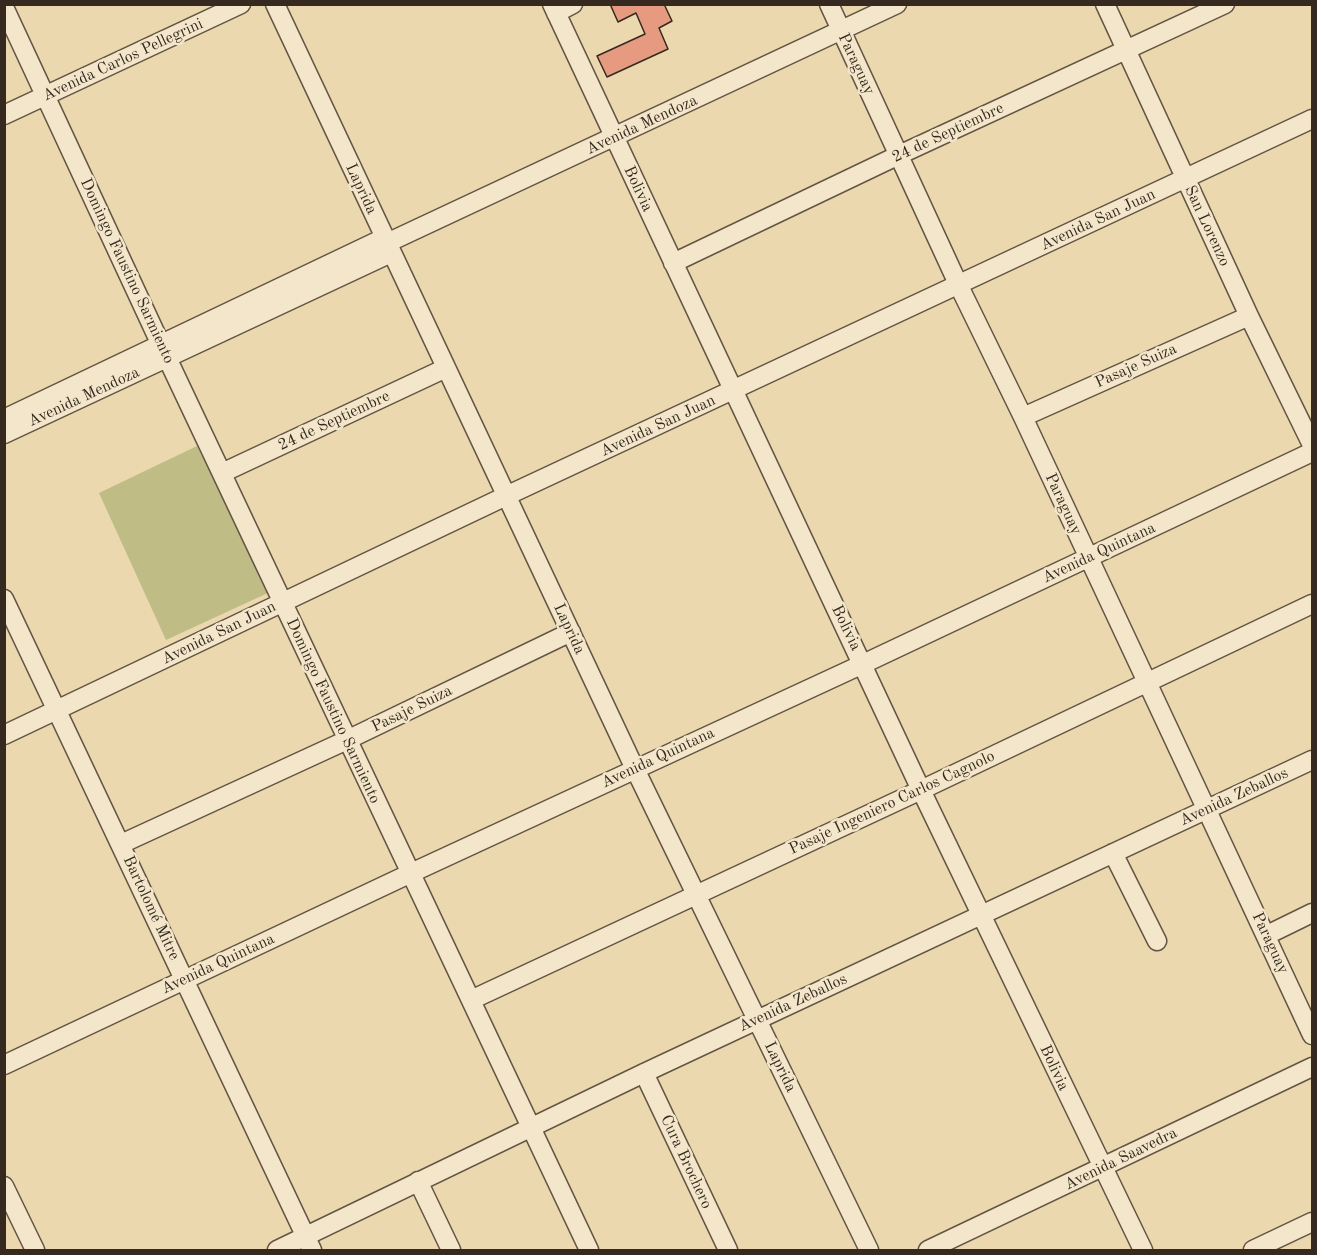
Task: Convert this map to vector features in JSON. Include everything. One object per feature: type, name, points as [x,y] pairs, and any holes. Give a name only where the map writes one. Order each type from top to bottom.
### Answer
[{"type":"street","name":"Avenida Carlos Pellegrini","points":[[4,115],[241,4]]},
{"type":"street","name":"Laprida","points":[[275,4],[635,769],[869,1251]]},
{"type":"street","points":[[554,9],[573,4]]},
{"type":"street","name":"Paraguay","points":[[829,4],[959,286],[1023,417],[1312,1035]]},
{"type":"street","name":"Avenida Mendoza","points":[[4,434],[164,351],[897,4]]},
{"type":"street","name":"San Lorenzo","points":[[1105,4],[1249,316],[1312,445]]},
{"type":"street","name":"24 de Septiembre","points":[[673,263],[1225,4]]},
{"type":"street","name":"Domingo Faustino Sarmiento","points":[[4,8],[282,603],[590,1251]]},
{"type":"street","name":"Bolivia","points":[[554,9],[732,392],[1143,1251]]},
{"type":"street","name":"Avenida San Juan","points":[[4,735],[506,496],[1312,119]]},
{"type":"street","name":"Pasaje Suiza","points":[[1023,417],[1249,316]]},
{"type":"street","name":"Avenida Mendoza","points":[[4,418],[164,351]]},
{"type":"street","name":"24 de Septiembre","points":[[222,473],[446,368]]},
{"type":"street","name":"Avenida Quintana","points":[[4,1065],[1312,452]]},
{"type":"street","name":"Bartolomé Mitre","points":[[4,598],[309,1244]]},
{"type":"street","name":"Pasaje Ingeniero Carlos Cagnolo","points":[[471,1000],[1312,604]]},
{"type":"street","name":"Pasaje Suiza","points":[[121,844],[347,740],[571,632]]},
{"type":"street","name":"Avenida Zeballos","points":[[277,1251],[309,1244],[418,1181],[1312,760]]},
{"type":"street","points":[[1113,853],[1157,941]]},
{"type":"street","points":[[1266,935],[1312,913]]},
{"type":"street","name":"Avenida Saavedra","points":[[928,1251],[1312,1067]]},
{"type":"street","name":"Cura Brochero","points":[[644,1073],[728,1251]]},
{"type":"street","points":[[418,1181],[451,1251]]},
{"type":"street","points":[[4,1186],[35,1251]]},
{"type":"street","points":[[1253,1251],[1312,1222]]},
{"type":"shaded area","points":[[197,446],[270,592],[166,640],[99,493]]},
{"type":"building","points":[[610,4],[664,4],[672,21],[659,28],[668,49],[607,77],[597,56],[645,34],[636,13],[618,22]]}]
